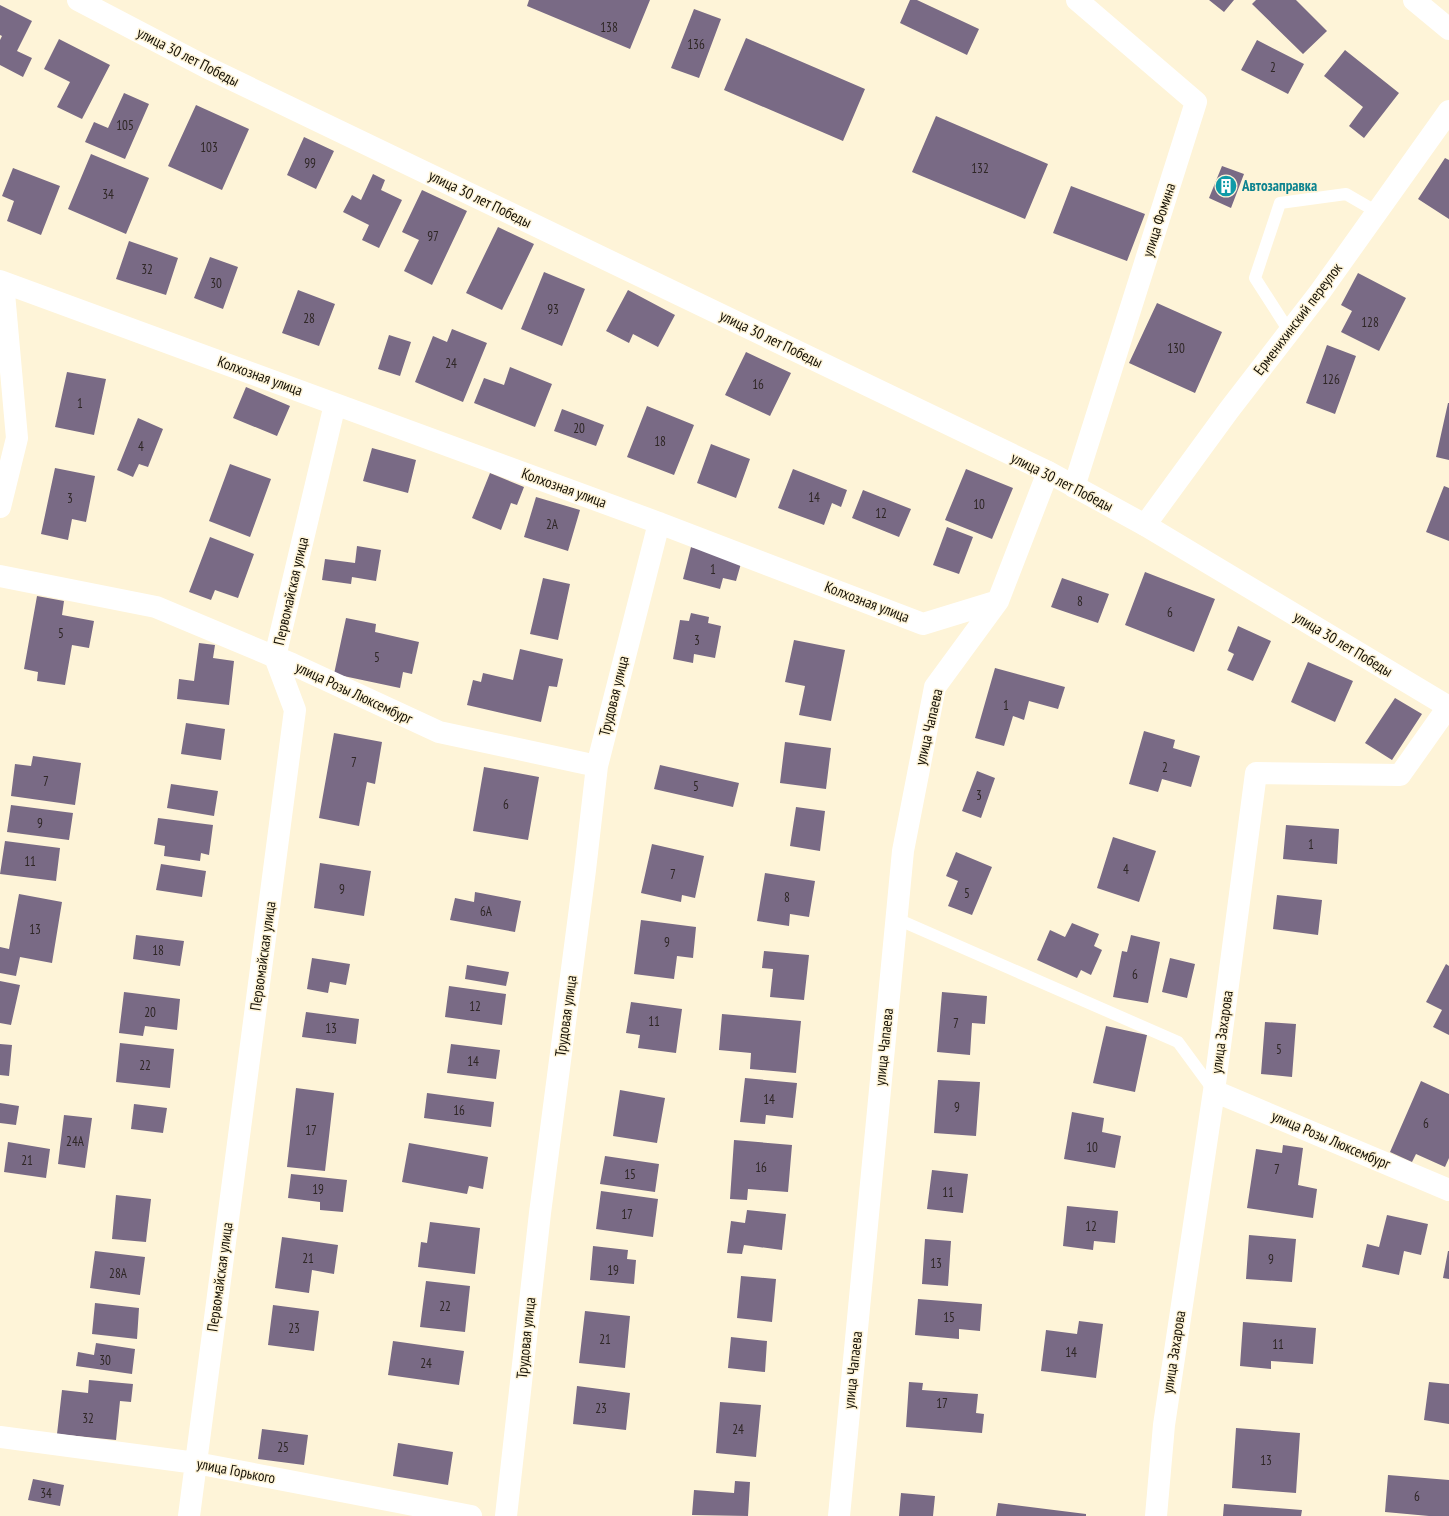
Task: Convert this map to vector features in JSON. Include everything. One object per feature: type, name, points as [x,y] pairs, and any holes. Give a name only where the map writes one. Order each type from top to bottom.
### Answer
[{"type":"street","name":"улица 30 лет Победы","points":[[78,0],[213,71],[1048,472],[1145,525],[1449,707]]},
{"type":"street","name":"улица Фомина","points":[[1074,487],[1196,102],[1077,0]]},
{"type":"street","points":[[1414,0],[1449,29]]},
{"type":"street","name":"Ерменихинский переулок","points":[[1145,525],[1224,416],[1320,292],[1449,111]]},
{"type":"street","points":[[0,507],[17,438],[2,281]]},
{"type":"street","name":"Колхозная улица","points":[[2,281],[659,523],[923,624],[998,601]]},
{"type":"street","name":"Первомайская улица","points":[[189,1516],[295,710],[275,657],[336,404]]},
{"type":"street","points":[[998,601],[1048,472]]},
{"type":"street","name":"Трудовая улица","points":[[506,1516],[540,1213],[586,870],[597,766],[659,523]]},
{"type":"street","name":"улица Розы Люксембург","points":[[0,576],[156,607],[275,657],[439,732],[597,766]]},
{"type":"street","name":"улица Чапаева","points":[[839,1516],[903,851],[935,687],[998,601]]},
{"type":"street","name":"улица Захарова","points":[[1156,1516],[1164,1425],[1214,1091],[1256,773],[1400,775],[1449,707]]},
{"type":"street","name":"улица Розы Люксембург","points":[[1214,1091],[1449,1190]]},
{"type":"street","name":"улица Горького","points":[[0,1437],[196,1463],[471,1516]]},
{"type":"lane","points":[[1289,331],[1255,278],[1280,203],[1346,194],[1377,212]]},
{"type":"lane","points":[[897,919],[1178,1042],[1214,1091]]},
{"type":"building","points":[[529,0],[650,0],[630,49],[527,6]]},
{"type":"building","points":[[910,0],[917,0],[979,29],[967,55],[900,23]]},
{"type":"building","points":[[1209,0],[1234,0],[1224,12]]},
{"type":"building","points":[[1256,0],[1296,0],[1327,31],[1303,54],[1252,4]]},
{"type":"building","points":[[0,5],[32,21],[17,51],[32,58],[23,77],[0,65],[0,40],[2,36],[0,35]]},
{"type":"building","points":[[694,9],[721,19],[699,78],[671,68]]},
{"type":"building","points":[[746,38],[865,89],[843,141],[724,90]]},
{"type":"building","points":[[59,39],[110,65],[82,119],[57,107],[70,82],[44,69]]},
{"type":"building","points":[[1257,40],[1304,64],[1288,94],[1241,70]]},
{"type":"building","points":[[1345,50],[1399,93],[1364,138],[1349,126],[1363,107],[1324,76]]},
{"type":"building","points":[[124,93],[149,104],[125,159],[85,142],[94,122],[108,128]]},
{"type":"building","points":[[196,105],[249,129],[222,190],[168,166]]},
{"type":"building","points":[[936,116],[1048,164],[1025,219],[912,172]]},
{"type":"building","points":[[304,137],[334,151],[316,189],[287,175]]},
{"type":"building","points":[[91,154],[149,178],[126,234],[68,209]]},
{"type":"building","points":[[1445,158],[1449,160],[1449,219],[1418,199]]},
{"type":"building","name":"Автозаправка","points":[[1222,166],[1244,174],[1231,208],[1209,198]]},
{"type":"building","points":[[13,168],[60,186],[41,235],[7,221],[14,201],[2,196]]},
{"type":"building","points":[[373,174],[385,180],[381,190],[402,200],[379,248],[362,240],[369,225],[343,212],[352,195],[361,200]]},
{"type":"building","points":[[1071,186],[1145,214],[1127,261],[1053,233]]},
{"type":"building","points":[[422,190],[467,211],[432,285],[404,271],[419,240],[402,232]]},
{"type":"building","points":[[498,227],[534,244],[502,310],[466,293]]},
{"type":"building","points":[[129,241],[178,258],[166,295],[116,279]]},
{"type":"building","points":[[210,257],[238,267],[223,309],[194,298]]},
{"type":"building","points":[[544,272],[585,289],[562,346],[521,329]]},
{"type":"building","points":[[1358,273],[1406,298],[1379,351],[1341,332],[1352,311],[1341,305]]},
{"type":"building","points":[[298,290],[335,304],[319,346],[282,333]]},
{"type":"building","points":[[628,290],[675,315],[658,347],[633,334],[629,343],[606,331]]},
{"type":"building","points":[[1157,303],[1222,332],[1195,393],[1129,363]]},
{"type":"building","points":[[452,329],[487,343],[463,402],[415,382],[433,336],[447,342]]},
{"type":"building","points":[[389,335],[411,342],[400,376],[378,369]]},
{"type":"building","points":[[1327,345],[1356,356],[1335,414],[1306,403]]},
{"type":"building","points":[[746,352],[791,373],[770,416],[725,395]]},
{"type":"building","points":[[510,367],[552,384],[535,427],[474,403],[484,378],[504,385]]},
{"type":"building","points":[[67,372],[106,379],[94,435],[55,427]]},
{"type":"building","points":[[246,387],[290,406],[277,436],[233,418]]},
{"type":"building","points":[[1449,403],[1449,460],[1436,457]]},
{"type":"building","points":[[647,406],[694,425],[674,475],[627,457]]},
{"type":"building","points":[[562,409],[604,425],[596,446],[554,431]]},
{"type":"building","points":[[138,418],[163,429],[148,467],[139,464],[133,477],[117,470]]},
{"type":"building","points":[[711,444],[750,459],[736,498],[697,483]]},
{"type":"building","points":[[372,448],[416,460],[408,493],[363,481]]},
{"type":"building","points":[[230,464],[271,479],[250,537],[209,521]]},
{"type":"building","points":[[55,468],[95,476],[86,522],[72,519],[68,540],[41,534]]},
{"type":"building","points":[[793,469],[847,490],[841,507],[832,503],[824,525],[778,508]]},
{"type":"building","points":[[966,469],[1013,488],[992,539],[945,520]]},
{"type":"building","points":[[490,473],[524,487],[517,505],[511,503],[501,530],[472,518]]},
{"type":"building","points":[[1444,486],[1449,488],[1449,541],[1426,532]]},
{"type":"building","points":[[863,490],[911,509],[899,537],[852,518]]},
{"type":"building","points":[[536,497],[580,510],[568,551],[524,537]]},
{"type":"building","points":[[947,527],[973,537],[959,574],[933,565]]},
{"type":"building","points":[[210,537],[254,554],[238,598],[215,590],[211,600],[189,592]]},
{"type":"building","points":[[357,546],[381,550],[376,581],[352,577],[351,584],[322,580],[325,559],[355,563]]},
{"type":"building","points":[[691,547],[742,560],[736,581],[723,578],[720,589],[683,579]]},
{"type":"building","points":[[1145,572],[1215,599],[1194,652],[1125,625]]},
{"type":"building","points":[[543,578],[570,584],[558,640],[530,634]]},
{"type":"building","points":[[1062,578],[1109,594],[1098,623],[1051,607]]},
{"type":"building","points":[[37,596],[64,601],[62,615],[94,621],[89,648],[72,645],[65,685],[37,681],[38,672],[24,669]]},
{"type":"building","points":[[691,613],[709,617],[708,623],[721,626],[715,658],[694,654],[693,663],[673,659],[680,620],[689,621]]},
{"type":"building","points":[[346,618],[376,624],[375,632],[419,642],[412,674],[403,672],[400,688],[334,674]]},
{"type":"building","points":[[1238,626],[1271,641],[1253,681],[1227,670],[1234,654],[1228,651]]},
{"type":"building","points":[[794,640],[845,650],[831,721],[799,715],[805,686],[785,682]]},
{"type":"building","points":[[199,643],[215,645],[213,658],[234,661],[229,705],[177,699],[179,679],[194,681]]},
{"type":"building","points":[[520,649],[563,659],[557,687],[549,686],[541,722],[467,705],[473,680],[481,682],[483,673],[513,680]]},
{"type":"building","points":[[1308,662],[1353,681],[1335,722],[1291,702]]},
{"type":"building","points":[[995,668],[1065,687],[1058,709],[1029,701],[1024,720],[1013,716],[1004,746],[975,738]]},
{"type":"building","points":[[1395,698],[1422,714],[1392,760],[1365,743]]},
{"type":"building","points":[[186,723],[225,729],[221,760],[181,754]]},
{"type":"building","points":[[1144,731],[1175,740],[1173,748],[1200,756],[1191,787],[1162,779],[1158,792],[1129,784]]},
{"type":"building","points":[[334,733],[382,742],[375,784],[367,782],[359,826],[319,818]]},
{"type":"building","points":[[785,742],[831,748],[826,789],[780,783]]},
{"type":"building","points":[[33,756],[81,763],[75,805],[11,796],[15,764],[31,766]]},
{"type":"building","points":[[660,765],[739,783],[733,807],[654,789]]},
{"type":"building","points":[[484,767],[539,777],[528,840],[473,831]]},
{"type":"building","points":[[977,771],[995,778],[981,818],[962,811]]},
{"type":"building","points":[[171,784],[218,791],[214,816],[167,808]]},
{"type":"building","points":[[11,805],[73,813],[69,840],[7,832]]},
{"type":"building","points":[[796,807],[825,811],[820,851],[790,846]]},
{"type":"building","points":[[158,818],[213,825],[209,855],[201,853],[200,861],[164,856],[165,846],[154,844]]},
{"type":"building","points":[[1286,825],[1339,829],[1337,864],[1283,859]]},
{"type":"building","points":[[1113,837],[1156,851],[1139,902],[1097,888]]},
{"type":"building","points":[[5,841],[60,848],[56,881],[0,874]]},
{"type":"building","points":[[652,844],[704,856],[695,898],[682,895],[681,902],[641,893]]},
{"type":"building","points":[[956,852],[992,867],[972,915],[948,906],[958,881],[946,876]]},
{"type":"building","points":[[320,863],[371,871],[364,916],[314,908]]},
{"type":"building","points":[[161,864],[206,871],[202,897],[156,890]]},
{"type":"building","points":[[765,873],[815,881],[809,917],[790,914],[789,926],[757,921]]},
{"type":"building","points":[[475,892],[521,901],[515,932],[450,920],[455,898],[474,902]]},
{"type":"building","points":[[19,894],[62,902],[52,963],[20,957],[16,976],[0,973],[0,947],[9,949]]},
{"type":"building","points":[[1277,895],[1322,900],[1318,935],[1273,929]]},
{"type":"building","points":[[641,920],[696,927],[693,958],[677,956],[674,979],[634,974]]},
{"type":"building","points":[[1072,923],[1099,934],[1094,946],[1102,950],[1091,975],[1081,970],[1077,978],[1037,960],[1050,930],[1065,937]]},
{"type":"building","points":[[136,935],[184,941],[180,966],[133,959]]},
{"type":"building","points":[[1131,935],[1160,942],[1148,1003],[1113,997],[1122,951],[1127,952]]},
{"type":"building","points":[[764,951],[809,955],[804,1000],[770,997],[773,969],[762,968]]},
{"type":"building","points":[[312,958],[350,964],[346,985],[330,982],[328,993],[307,989]]},
{"type":"building","points":[[1170,958],[1195,964],[1187,998],[1162,992]]},
{"type":"building","points":[[1446,964],[1449,966],[1449,1035],[1433,1027],[1442,1010],[1426,1002]]},
{"type":"building","points":[[467,965],[509,972],[506,986],[465,979]]},
{"type":"building","points":[[0,981],[20,985],[11,1025],[0,1023]]},
{"type":"building","points":[[449,986],[506,994],[502,1025],[445,1017]]},
{"type":"building","points":[[124,992],[180,999],[177,1030],[145,1026],[143,1036],[119,1033]]},
{"type":"building","points":[[942,992],[987,996],[985,1024],[972,1023],[970,1055],[937,1052]]},
{"type":"building","points":[[631,1002],[682,1009],[676,1053],[638,1048],[640,1035],[626,1033]]},
{"type":"building","points":[[306,1012],[359,1019],[356,1044],[302,1037]]},
{"type":"building","points":[[722,1014],[801,1021],[796,1073],[750,1069],[751,1053],[719,1050]]},
{"type":"building","points":[[1265,1022],[1296,1024],[1292,1077],[1261,1074]]},
{"type":"building","points":[[1106,1026],[1147,1035],[1135,1092],[1093,1083]]},
{"type":"building","points":[[120,1043],[174,1049],[170,1088],[116,1082]]},
{"type":"building","points":[[0,1044],[12,1045],[9,1076],[0,1075]]},
{"type":"building","points":[[451,1044],[500,1050],[496,1079],[447,1073]]},
{"type":"building","points":[[745,1078],[797,1083],[793,1118],[766,1115],[765,1124],[740,1122]]},
{"type":"building","points":[[938,1080],[980,1082],[976,1136],[934,1133]]},
{"type":"building","points":[[1421,1081],[1449,1094],[1449,1158],[1445,1167],[1416,1154],[1412,1162],[1390,1152]]},
{"type":"building","points":[[296,1088],[334,1093],[325,1171],[287,1167]]},
{"type":"building","points":[[620,1090],[665,1098],[657,1143],[613,1136]]},
{"type":"building","points":[[427,1093],[494,1102],[491,1127],[424,1118]]},
{"type":"building","points":[[0,1103],[19,1106],[16,1125],[0,1123]]},
{"type":"building","points":[[134,1104],[167,1108],[163,1133],[131,1129]]},
{"type":"building","points":[[1072,1112],[1104,1118],[1102,1132],[1121,1136],[1115,1168],[1064,1159]]},
{"type":"building","points":[[64,1115],[92,1118],[85,1168],[58,1164]]},
{"type":"building","points":[[734,1140],[792,1145],[788,1192],[748,1189],[747,1200],[730,1199]]},
{"type":"building","points":[[8,1142],[50,1149],[46,1178],[4,1172]]},
{"type":"building","points":[[409,1143],[488,1157],[483,1189],[469,1186],[467,1194],[402,1182]]},
{"type":"building","points":[[1283,1145],[1303,1148],[1298,1185],[1317,1189],[1313,1218],[1247,1208],[1256,1149],[1282,1153]]},
{"type":"building","points":[[605,1156],[659,1164],[655,1192],[600,1184]]},
{"type":"building","points":[[932,1170],[968,1174],[963,1213],[927,1209]]},
{"type":"building","points":[[291,1174],[347,1180],[343,1212],[320,1210],[320,1202],[288,1198]]},
{"type":"building","points":[[601,1191],[658,1199],[653,1237],[596,1229]]},
{"type":"building","points":[[116,1195],[151,1199],[146,1242],[112,1239]]},
{"type":"building","points":[[1067,1206],[1118,1211],[1115,1243],[1094,1241],[1093,1250],[1063,1246]]},
{"type":"building","points":[[747,1210],[786,1214],[782,1250],[744,1245],[742,1254],[727,1253],[731,1221],[745,1223]]},
{"type":"building","points":[[1387,1215],[1428,1224],[1421,1255],[1404,1251],[1399,1275],[1362,1267],[1367,1244],[1379,1247]]},
{"type":"building","points":[[430,1222],[480,1228],[475,1274],[418,1267],[421,1242],[427,1243]]},
{"type":"building","points":[[1249,1235],[1296,1239],[1292,1282],[1246,1279]]},
{"type":"building","points":[[282,1237],[338,1245],[334,1274],[312,1270],[309,1293],[275,1288]]},
{"type":"building","points":[[925,1239],[951,1241],[948,1286],[922,1284]]},
{"type":"building","points":[[593,1246],[628,1250],[627,1259],[636,1260],[634,1284],[590,1280]]},
{"type":"building","points":[[95,1251],[145,1257],[140,1295],[90,1288]]},
{"type":"building","points":[[1449,1251],[1449,1279],[1443,1278]]},
{"type":"building","points":[[741,1276],[776,1279],[772,1322],[737,1318]]},
{"type":"building","points":[[426,1281],[470,1286],[465,1332],[420,1327]]},
{"type":"building","points":[[918,1299],[982,1304],[980,1331],[959,1329],[959,1339],[915,1335]]},
{"type":"building","points":[[95,1303],[139,1308],[137,1339],[92,1334]]},
{"type":"building","points":[[273,1305],[319,1311],[314,1351],[268,1345]]},
{"type":"building","points":[[585,1311],[630,1316],[625,1368],[579,1363]]},
{"type":"building","points":[[1079,1321],[1103,1324],[1096,1378],[1041,1371],[1046,1330],[1077,1334]]},
{"type":"building","points":[[1243,1322],[1316,1328],[1313,1364],[1271,1361],[1271,1369],[1240,1366]]},
{"type":"building","points":[[731,1337],[767,1341],[765,1372],[728,1368]]},
{"type":"building","points":[[393,1341],[464,1351],[459,1385],[388,1375]]},
{"type":"building","points":[[96,1343],[135,1349],[132,1374],[76,1366],[78,1352],[94,1355]]},
{"type":"building","points":[[89,1380],[133,1384],[131,1402],[120,1401],[116,1440],[57,1434],[62,1390],[88,1393]]},
{"type":"building","points":[[909,1382],[923,1383],[922,1390],[978,1394],[976,1413],[984,1414],[982,1433],[906,1427]]},
{"type":"building","points":[[1429,1382],[1449,1384],[1449,1424],[1424,1420]]},
{"type":"building","points":[[577,1386],[630,1393],[626,1430],[573,1424]]},
{"type":"building","points":[[720,1402],[761,1405],[756,1457],[716,1453]]},
{"type":"building","points":[[1236,1428],[1300,1433],[1296,1493],[1232,1488]]},
{"type":"building","points":[[262,1429],[308,1435],[304,1465],[258,1459]]},
{"type":"building","points":[[398,1443],[453,1452],[448,1485],[393,1476]]},
{"type":"building","points":[[1388,1475],[1449,1480],[1449,1516],[1429,1516],[1385,1512]]},
{"type":"building","points":[[33,1479],[64,1485],[60,1506],[28,1500]]},
{"type":"building","points":[[735,1481],[750,1482],[748,1516],[692,1515],[694,1490],[734,1493]]},
{"type":"building","points":[[901,1493],[935,1496],[933,1516],[899,1516]]},
{"type":"building","points":[[998,1503],[1086,1514],[1086,1516],[996,1516]]},
{"type":"building","points":[[1224,1504],[1302,1510],[1301,1516],[1223,1516]]},
{"type":"place","name":"Автозаправка","points":[[1226,186]]}]
